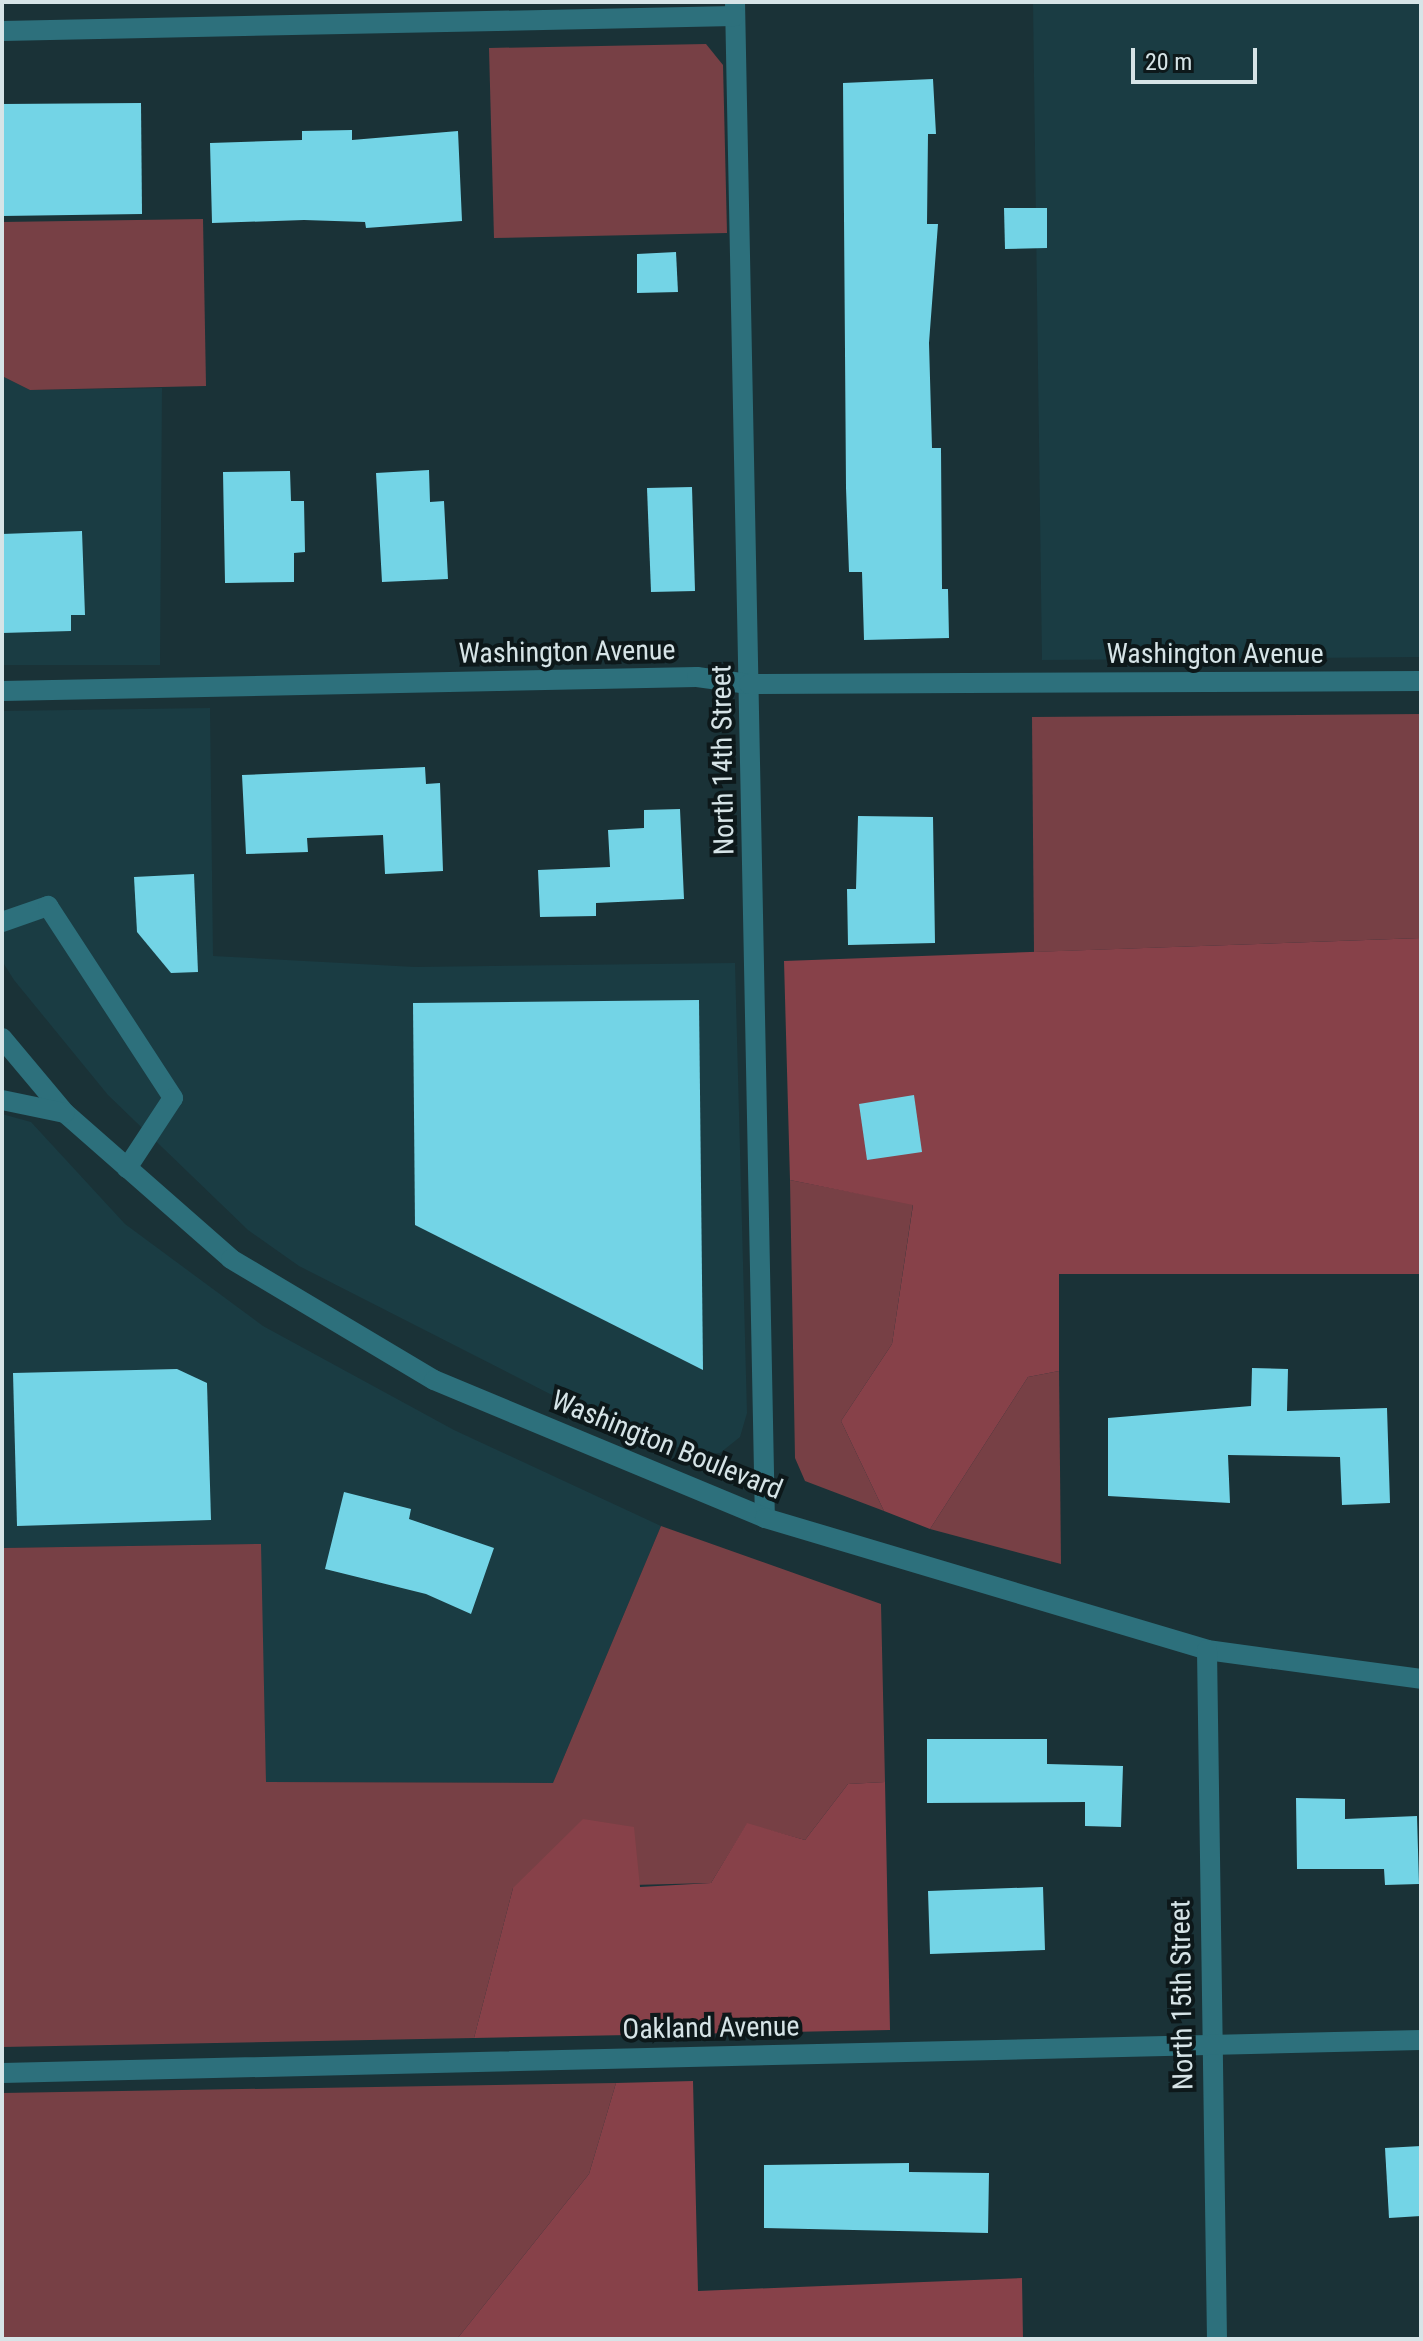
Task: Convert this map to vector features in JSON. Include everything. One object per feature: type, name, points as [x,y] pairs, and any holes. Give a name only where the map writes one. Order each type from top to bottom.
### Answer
[{"type":"street","points":[[2,31],[735,9]]},
{"type":"street","name":"North 14th Street","points":[[735,9],[765,1518]]},
{"type":"street","name":"Washington Avenue","points":[[2,691],[697,677],[749,684],[1421,681]]},
{"type":"street","points":[[2,922],[48,906],[173,1098],[127,1168]]},
{"type":"street","name":"Washington Boulevard","points":[[2,1038],[65,1113],[231,1259],[434,1380],[765,1518],[1207,1650],[1421,1679]]},
{"type":"street","points":[[2,1100],[65,1113]]},
{"type":"street","name":"North 15th Street","points":[[1207,1650],[1210,2045],[1217,2339]]},
{"type":"street","name":"Oakland Avenue","points":[[2,2073],[1421,2040]]},
{"type":"shaded area","points":[[1033,2],[1421,2],[1421,657],[1042,660]]},
{"type":"shaded area","points":[[706,44],[723,65],[727,233],[494,238],[489,48]]},
{"type":"shaded area","points":[[203,219],[206,386],[30,390],[2,376],[2,222]]},
{"type":"shaded area","points":[[2,376],[30,390],[162,388],[160,665],[2,665]]},
{"type":"shaded area","points":[[210,708],[213,956],[415,967],[735,963],[747,1413],[740,1437],[720,1453],[696,1455],[550,1394],[299,1266],[248,1230],[108,1095],[14,980],[2,961],[2,711]]},
{"type":"shaded area","points":[[1421,714],[1421,938],[1034,952],[1032,717]]},
{"type":"shaded area","points":[[1421,938],[1421,1274],[1059,1274],[1059,1371],[1028,1377],[930,1529],[884,1511],[841,1421],[892,1344],[913,1205],[790,1180],[784,961]]},
{"type":"shaded area","points":[[2,1114],[31,1122],[125,1224],[263,1326],[454,1430],[661,1526],[553,1783],[266,1782],[260,1544],[2,1548]]},
{"type":"shaded area","points":[[790,1180],[913,1204],[892,1344],[841,1421],[884,1511],[805,1481],[795,1458]]},
{"type":"shaded area","points":[[1059,1371],[1061,1564],[930,1529],[1028,1377]]},
{"type":"shaded area","points":[[661,1526],[881,1604],[885,1782],[848,1784],[805,1840],[747,1824],[711,1883],[513,1888],[474,2038],[2,2047],[2,1548],[261,1544],[266,1782],[553,1783]]},
{"type":"shaded area","points":[[885,1782],[890,2030],[474,2038],[513,1888],[583,1819],[634,1827],[640,1887],[711,1883],[747,1823],[805,1840],[848,1784]]},
{"type":"shaded area","points":[[693,2081],[698,2291],[1022,2278],[1023,2339],[457,2339],[589,2174],[616,2083]]},
{"type":"shaded area","points":[[616,2083],[589,2174],[457,2339],[2,2339],[2,2093]]},
{"type":"building","points":[[933,79],[936,134],[928,134],[927,224],[938,224],[929,343],[932,448],[941,448],[942,589],[948,589],[949,638],[864,640],[862,572],[849,572],[843,83]]},
{"type":"building","points":[[141,103],[142,214],[2,216],[2,104]]},
{"type":"building","points":[[352,130],[352,140],[458,131],[462,221],[366,228],[365,222],[304,220],[212,223],[210,143],[302,140],[302,131]]},
{"type":"building","points":[[1004,208],[1047,208],[1047,248],[1005,249]]},
{"type":"building","points":[[676,252],[678,292],[637,293],[637,254]]},
{"type":"building","points":[[429,470],[430,502],[444,501],[448,579],[382,582],[376,473]]},
{"type":"building","points":[[290,471],[291,501],[304,501],[305,552],[294,553],[294,582],[225,583],[223,472]]},
{"type":"building","points":[[692,487],[695,591],[651,592],[647,488]]},
{"type":"building","points":[[82,531],[85,615],[71,615],[71,631],[2,633],[2,534]]},
{"type":"building","points":[[425,767],[426,784],[440,783],[443,871],[385,874],[383,835],[307,838],[308,852],[246,854],[242,775]]},
{"type":"building","points":[[680,809],[684,899],[596,903],[596,916],[540,917],[538,870],[610,867],[608,830],[644,828],[644,810]]},
{"type":"building","points":[[858,816],[933,817],[935,943],[848,945],[847,889],[856,889]]},
{"type":"building","points":[[194,874],[198,972],[171,973],[137,932],[134,877]]},
{"type":"building","points":[[699,1000],[703,1370],[415,1225],[413,1003]]},
{"type":"building","points":[[914,1095],[922,1152],[867,1160],[859,1104]]},
{"type":"building","points":[[1252,1368],[1288,1369],[1287,1411],[1387,1408],[1390,1503],[1342,1505],[1340,1457],[1228,1455],[1230,1503],[1108,1496],[1108,1418],[1251,1406]]},
{"type":"building","points":[[177,1369],[207,1383],[211,1520],[17,1526],[13,1373]]},
{"type":"building","points":[[344,1492],[411,1509],[409,1519],[494,1548],[471,1614],[426,1594],[325,1569]]},
{"type":"building","points":[[927,1739],[1047,1739],[1047,1764],[1123,1766],[1121,1827],[1085,1826],[1085,1802],[927,1803]]},
{"type":"building","points":[[1296,1798],[1345,1799],[1345,1819],[1417,1816],[1419,1884],[1385,1885],[1384,1869],[1297,1869]]},
{"type":"building","points":[[1043,1887],[1045,1950],[930,1954],[928,1891]]},
{"type":"building","points":[[1421,2146],[1421,2216],[1389,2218],[1385,2148]]},
{"type":"building","points":[[909,2163],[909,2172],[989,2173],[988,2233],[764,2228],[764,2165]]}]
